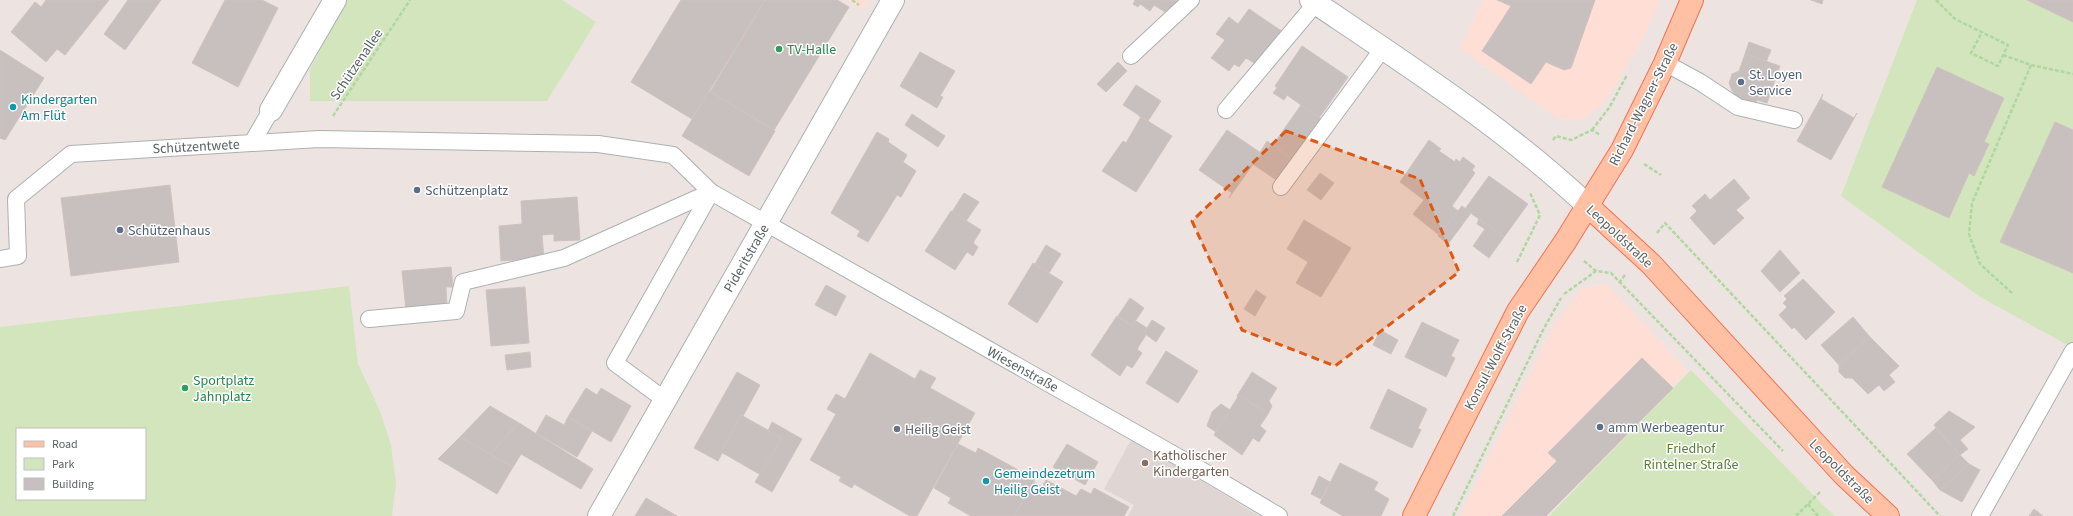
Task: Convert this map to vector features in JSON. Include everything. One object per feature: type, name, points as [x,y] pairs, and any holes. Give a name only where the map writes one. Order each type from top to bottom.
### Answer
[{"type":"main road","name":"Richard-Wagner-Straße","points":[[1588,206],[1622,150],[1666,63],[1692,0]]},
{"type":"main road","name":"Konsul-Wolff-Straße","points":[[1414,516],[1518,311],[1588,206]]},
{"type":"main road","name":"Leopoldstraße","points":[[1588,206],[1650,264],[1839,469],[1888,516]]},
{"type":"street","name":"Schützentwete","points":[[271,110],[335,0]]},
{"type":"street","name":"Pideritstraße","points":[[599,516],[893,0]]},
{"type":"street","name":"Leopoldstraße","points":[[1314,2],[1384,48],[1538,162],[1588,206]]},
{"type":"lane","points":[[1131,56],[1191,0]]},
{"type":"lane","points":[[1226,110],[1314,2]]},
{"type":"lane","points":[[1281,187],[1384,48]]},
{"type":"lane","points":[[1666,63],[1700,82],[1738,107],[1794,120]]},
{"type":"lane","name":"Schützentwete","points":[[0,259],[18,256],[16,199],[71,154],[252,143],[271,110]]},
{"type":"lane","name":"Wiesenstraße","points":[[252,143],[319,139],[598,144],[673,155],[711,192],[1210,475],[1279,516]]},
{"type":"lane","points":[[370,319],[456,311],[463,282],[564,258],[711,192]]},
{"type":"lane","points":[[665,400],[615,363],[711,192]]},
{"type":"lane","points":[[1980,516],[2073,351]]},
{"type":"path","name":"Schützenallee","points":[[319,139],[410,0]]},
{"type":"path","points":[[1936,0],[1955,19],[1982,32],[2008,45],[1998,66],[1971,53],[1982,32]]},
{"type":"path","points":[[2003,55],[2032,65],[2073,74]]},
{"type":"path","points":[[2012,293],[1980,264],[1969,234],[1972,203],[2032,65]]},
{"type":"path","points":[[1538,162],[1556,136],[1571,140],[1592,130],[1609,108]]},
{"type":"path","points":[[1592,130],[1662,175]]},
{"type":"path","points":[[1665,223],[1940,516]]},
{"type":"path","points":[[1453,516],[1543,330],[1565,293],[1596,271],[1611,273],[1789,457]]},
{"type":"path","points":[[1816,485],[1827,496]]},
{"type":"path","points":[[1796,516],[1822,490]]},
{"type":"path","points":[[1808,504],[1818,516]]},
{"type":"highlighted area","points":[[1286,131],[1420,179],[1459,272],[1335,366],[1242,330],[1192,221]]},
{"type":"shaded area","points":[[846,0],[869,0],[863,10]]},
{"type":"shaded area","points":[[1483,0],[1660,0],[1641,42],[1605,102],[1584,119],[1559,119],[1460,49]]},
{"type":"shaded area","points":[[1606,283],[1688,371],[1546,516],[1460,516],[1555,323],[1582,289]]},
{"type":"shaded area","name":"Katholischer Kindergarten","points":[[1132,438],[1259,516],[1128,516],[1134,505],[1104,489]]},
{"type":"green space","points":[[347,0],[562,0],[596,22],[547,101],[310,101],[310,69]]},
{"type":"green space","points":[[1917,0],[2073,0],[2073,348],[1980,297],[1841,196]]},
{"type":"green space","name":"Sportplatz Jahnplatz","points":[[349,286],[358,364],[380,411],[391,445],[396,483],[392,516],[0,516],[0,327]]},
{"type":"green space","name":"Friedhof Rintelner Straße","points":[[1691,370],[1822,504],[1835,516],[1549,516]]},
{"type":"building","points":[[46,0],[109,0],[65,55],[57,49],[46,62],[11,32],[35,2],[41,7]]},
{"type":"building","points":[[128,0],[161,0],[125,50],[104,34]]},
{"type":"building","points":[[225,0],[262,0],[278,8],[238,87],[192,63]]},
{"type":"building","points":[[681,0],[765,0],[692,119],[631,82]]},
{"type":"building","name":"TV-Halle","points":[[765,0],[837,0],[849,7],[774,130],[710,92]]},
{"type":"building","points":[[1134,0],[1182,0],[1168,14],[1154,5],[1150,11],[1140,4],[1138,7],[1133,4],[1135,1]]},
{"type":"building","points":[[1497,0],[1595,0],[1571,68],[1564,70],[1546,62],[1531,84],[1482,51],[1511,6]]},
{"type":"building","points":[[1811,0],[1823,0],[1822,4]]},
{"type":"building","points":[[2027,0],[2073,0],[2073,22]]},
{"type":"building","points":[[1249,9],[1283,32],[1257,65],[1246,58],[1239,67],[1234,64],[1229,71],[1211,58],[1225,40],[1216,34],[1229,17],[1238,24]]},
{"type":"building","points":[[1749,42],[1771,50],[1766,62],[1745,54]]},
{"type":"building","points":[[1302,46],[1348,77],[1319,118],[1287,95],[1284,100],[1273,93],[1277,88],[1275,86]]},
{"type":"building","name":"Kindergarten Am Flüt","points":[[0,50],[44,78],[5,140],[0,138]]},
{"type":"building","points":[[920,52],[955,71],[940,96],[943,97],[937,108],[900,86]]},
{"type":"building","points":[[1745,54],[1780,66],[1767,103],[1757,100],[1754,108],[1732,98],[1734,92],[1732,91],[1729,83],[1732,74],[1739,71]]},
{"type":"building","points":[[1118,62],[1127,71],[1106,92],[1097,84]]},
{"type":"building","points":[[1937,67],[2004,98],[1984,142],[1989,144],[1974,176],[1969,173],[1949,218],[1882,187]]},
{"type":"building","points":[[1136,85],[1161,101],[1148,121],[1123,105]]},
{"type":"building","points":[[709,91],[775,131],[749,176],[682,136]]},
{"type":"building","points":[[1823,94],[1821,99],[1854,118],[1857,113],[1831,160],[1797,141]]},
{"type":"building","points":[[1301,105],[1323,120],[1295,161],[1273,145]]},
{"type":"building","points":[[912,114],[945,136],[938,147],[905,125]]},
{"type":"building","points":[[1138,115],[1172,136],[1136,192],[1102,171],[1123,141],[1126,143],[1141,117]]},
{"type":"building","points":[[2055,122],[2073,130],[2073,273],[2000,242]]},
{"type":"building","points":[[1227,130],[1261,153],[1229,198],[1232,193],[1199,170]]},
{"type":"building","points":[[877,132],[889,139],[888,142],[907,155],[903,162],[916,171],[901,197],[897,195],[868,242],[857,236],[860,231],[831,213]]},
{"type":"building","points":[[1429,140],[1441,149],[1439,151],[1455,162],[1456,159],[1460,162],[1463,157],[1475,166],[1472,170],[1475,173],[1452,206],[1458,211],[1439,235],[1413,214],[1424,200],[1400,182]]},
{"type":"building","points":[[1267,141],[1295,161],[1279,182],[1253,164]]},
{"type":"building","points":[[1320,173],[1334,183],[1321,200],[1307,190]]},
{"type":"building","points":[[1489,176],[1528,204],[1504,237],[1465,209]]},
{"type":"building","points":[[1734,179],[1750,198],[1736,210],[1744,218],[1714,245],[1690,218],[1697,211],[1692,206],[1705,194],[1710,200]]},
{"type":"building","name":"Schützenhaus","points":[[170,185],[179,262],[71,276],[61,198]]},
{"type":"building","points":[[964,193],[979,202],[966,221],[952,212]]},
{"type":"building","points":[[577,197],[580,240],[554,241],[554,234],[542,235],[544,258],[501,261],[499,226],[522,224],[521,201]]},
{"type":"building","points":[[1462,206],[1471,213],[1448,244],[1438,236]]},
{"type":"building","points":[[951,211],[981,230],[973,243],[978,247],[973,256],[967,252],[955,270],[925,251]]},
{"type":"building","points":[[1479,219],[1504,237],[1489,258],[1473,246],[1485,229],[1477,224]]},
{"type":"building","points":[[1304,220],[1351,248],[1321,297],[1296,283],[1308,262],[1287,249]]},
{"type":"building","points":[[1046,245],[1061,254],[1049,273],[1035,264]]},
{"type":"building","points":[[1780,250],[1800,273],[1780,292],[1761,271]]},
{"type":"building","points":[[1033,263],[1063,282],[1037,323],[1008,304]]},
{"type":"building","points":[[451,267],[453,287],[446,287],[447,306],[406,310],[402,271]]},
{"type":"building","points":[[1803,279],[1835,312],[1806,340],[1794,327],[1792,329],[1779,315],[1787,307],[1783,303],[1787,299],[1784,296]]},
{"type":"building","points":[[826,285],[846,296],[836,316],[815,305]]},
{"type":"building","points":[[525,287],[529,343],[491,346],[486,290]]},
{"type":"building","points":[[1256,290],[1266,297],[1255,316],[1244,309]]},
{"type":"building","points":[[1130,298],[1144,308],[1132,326],[1118,316]]},
{"type":"building","points":[[1117,316],[1132,326],[1136,321],[1147,328],[1144,333],[1146,335],[1137,349],[1142,353],[1132,368],[1127,365],[1120,376],[1091,355]]},
{"type":"building","points":[[1853,317],[1870,337],[1839,365],[1821,345]]},
{"type":"building","points":[[1152,320],[1165,328],[1156,342],[1144,333]]},
{"type":"building","points":[[1422,322],[1459,340],[1451,356],[1455,358],[1446,377],[1405,357]]},
{"type":"building","points":[[1380,330],[1398,340],[1391,354],[1373,345]]},
{"type":"building","points":[[1870,337],[1899,366],[1889,375],[1895,382],[1884,391],[1879,385],[1868,394],[1852,378],[1845,378],[1839,372],[1839,365]]},
{"type":"building","points":[[1166,351],[1198,371],[1178,403],[1146,383]]},
{"type":"building","points":[[530,352],[531,367],[507,370],[505,355]]},
{"type":"building","name":"Heilig Geist","points":[[870,353],[915,379],[920,370],[936,378],[930,388],[975,413],[917,516],[910,516],[854,484],[852,488],[839,481],[841,477],[810,460],[836,414],[827,409],[836,394],[845,399]]},
{"type":"building","points":[[1642,358],[1673,388],[1546,516],[1502,516],[1557,461],[1548,453]]},
{"type":"building","points":[[737,372],[760,385],[743,416],[741,415],[721,452],[722,453],[718,461],[694,448]]},
{"type":"building","points":[[1252,372],[1277,388],[1269,401],[1272,406],[1268,414],[1239,395],[1238,397],[1237,396]]},
{"type":"building","points":[[586,388],[597,395],[601,388],[631,406],[611,442],[568,417]]},
{"type":"building","points":[[1388,389],[1427,409],[1418,428],[1421,430],[1412,448],[1370,428]]},
{"type":"building","points":[[1239,395],[1268,414],[1260,426],[1266,431],[1259,442],[1253,438],[1242,455],[1214,435]]},
{"type":"building","points":[[1221,404],[1230,410],[1216,432],[1207,426],[1212,412]]},
{"type":"building","points":[[490,406],[519,423],[490,454],[460,437]]},
{"type":"building","points":[[1949,411],[1975,427],[1960,440],[1968,449],[1960,455],[1934,425]]},
{"type":"building","points":[[546,415],[564,425],[568,417],[592,431],[577,457],[536,433]]},
{"type":"building","points":[[741,415],[782,438],[761,475],[721,452]]},
{"type":"building","points":[[772,422],[802,439],[772,492],[755,482],[782,438],[768,431]]},
{"type":"building","points":[[519,423],[593,469],[581,489],[521,454],[513,467],[490,454]]},
{"type":"building","points":[[1936,428],[1960,455],[1932,480],[1907,454]]},
{"type":"building","points":[[460,437],[513,467],[497,494],[438,459]]},
{"type":"building","name":"Gemeindezetrum Heilig Geist","points":[[958,444],[976,453],[978,448],[1035,479],[1014,516],[971,516],[948,503],[951,498],[934,488]]},
{"type":"building","points":[[1067,444],[1098,462],[1085,485],[1053,467]]},
{"type":"building","points":[[1960,455],[1969,464],[1940,490],[1932,480]]},
{"type":"building","points":[[1340,463],[1378,482],[1374,490],[1389,499],[1381,516],[1343,516],[1320,503]]},
{"type":"building","points":[[1969,464],[1980,470],[1962,502],[1940,490]]},
{"type":"building","points":[[1319,476],[1330,482],[1321,499],[1311,494]]},
{"type":"building","points":[[1046,480],[1076,496],[1081,489],[1091,494],[1094,488],[1129,507],[1124,516],[1014,516],[1034,482],[1042,487]]},
{"type":"building","points":[[646,498],[677,516],[635,516]]},
{"type":"building","points":[[2034,509],[2043,516],[2029,516]]},
{"type":"place","name":"TV-Halle","points":[[779,49]]},
{"type":"place","name":"St. Loyen Service","points":[[1741,82]]},
{"type":"place","name":"Kindergarten Am Flüt","points":[[13,107]]},
{"type":"place","name":"Schützenplatz","points":[[417,190]]},
{"type":"place","name":"Schützenhaus","points":[[120,230]]},
{"type":"place","name":"Sportplatz Jahnplatz","points":[[185,388]]},
{"type":"place","name":"amm Werbeagentur","points":[[1600,427]]},
{"type":"place","name":"Heilig Geist","points":[[897,429]]},
{"type":"place","name":"Katholischer Kindergarten","points":[[1145,463]]},
{"type":"place","name":"Gemeindezetrum Heilig Geist","points":[[986,481]]}]
